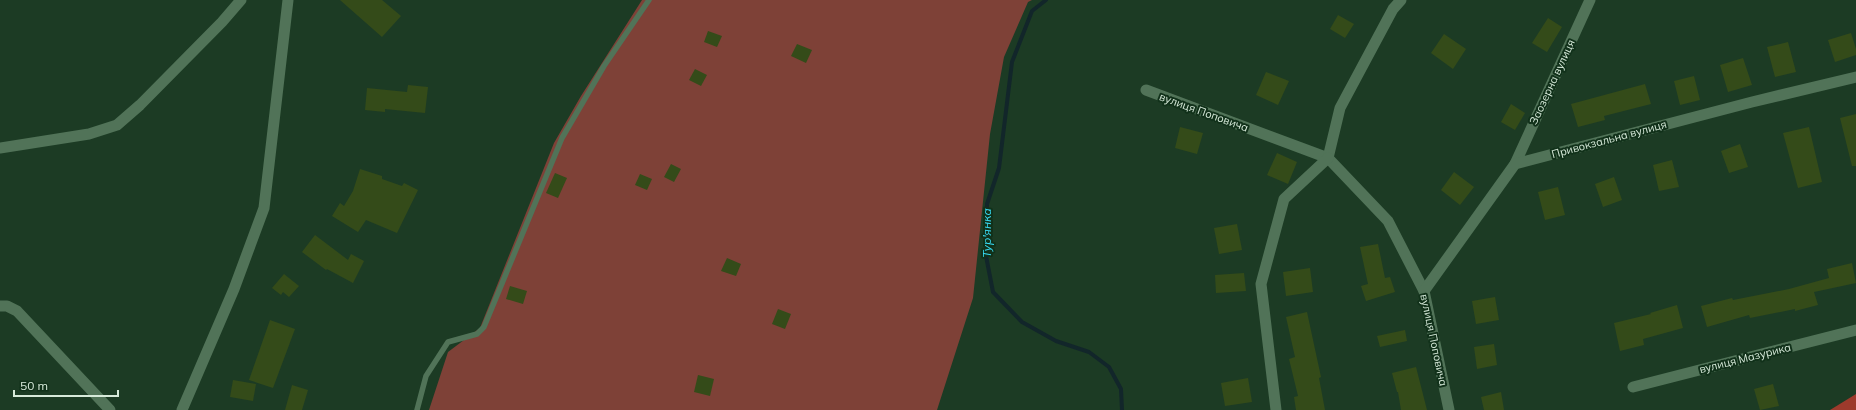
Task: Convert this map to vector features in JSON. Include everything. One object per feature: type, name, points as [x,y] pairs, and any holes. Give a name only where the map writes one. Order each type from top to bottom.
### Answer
[{"type":"street","points":[[0,148],[89,134],[117,125],[140,105],[222,22],[241,0]]},
{"type":"street","points":[[182,410],[234,289],[264,208],[288,0]]},
{"type":"street","points":[[1276,410],[1261,284],[1284,199],[1328,158],[1340,108],[1393,9],[1401,0]]},
{"type":"street","name":"Заозерна вулиця","points":[[1515,164],[1590,0]]},
{"type":"street","name":"Привокзальна вулиця","points":[[1515,164],[1752,102],[1856,77]]},
{"type":"street","name":"вулиця Поповича","points":[[1146,90],[1328,158],[1388,221],[1424,291],[1449,410]]},
{"type":"street","points":[[1424,291],[1515,164]]},
{"type":"street","points":[[0,306],[7,306],[17,311],[110,410]]},
{"type":"street","name":"вулиця Мазурика","points":[[1633,387],[1856,330]]},
{"type":"lane","points":[[417,410],[426,376],[448,342],[477,334],[484,327],[562,138],[604,66],[649,0]]},
{"type":"shaded area","points":[[642,0],[1032,0],[1028,2],[1004,57],[990,134],[973,298],[937,410],[429,410],[448,352],[480,328],[554,143],[581,96]]},
{"type":"shaded area","points":[[1856,394],[1856,410],[1830,410]]},
{"type":"building","points":[[340,0],[382,0],[401,16],[382,37]]},
{"type":"building","points":[[1338,15],[1354,24],[1345,38],[1330,29]]},
{"type":"building","points":[[1548,18],[1562,27],[1547,52],[1532,43]]},
{"type":"building","points":[[708,31],[722,36],[717,47],[704,42]]},
{"type":"building","points":[[1851,33],[1856,49],[1856,55],[1835,62],[1828,40]]},
{"type":"building","points":[[1444,34],[1466,49],[1453,69],[1431,53]]},
{"type":"building","points":[[1788,42],[1796,72],[1775,77],[1767,47]]},
{"type":"building","points":[[797,44],[812,50],[806,63],[791,56]]},
{"type":"building","points":[[1743,58],[1752,85],[1728,92],[1720,65]]},
{"type":"building","points":[[695,69],[707,75],[701,86],[689,80]]},
{"type":"building","points":[[1266,72],[1289,81],[1278,105],[1256,95]]},
{"type":"building","points":[[1694,76],[1700,100],[1680,105],[1674,81]]},
{"type":"building","points":[[1645,84],[1651,104],[1604,116],[1605,120],[1578,127],[1571,104]]},
{"type":"building","points":[[408,85],[428,87],[425,113],[385,109],[385,112],[365,110],[367,88],[407,92]]},
{"type":"building","points":[[1511,104],[1525,113],[1515,130],[1501,122]]},
{"type":"building","points":[[1856,114],[1856,166],[1852,166],[1840,118]]},
{"type":"building","points":[[1180,127],[1203,133],[1197,154],[1175,148]]},
{"type":"building","points":[[1809,127],[1822,182],[1798,188],[1783,133]]},
{"type":"building","points":[[1740,144],[1748,167],[1729,173],[1721,151]]},
{"type":"building","points":[[1277,153],[1297,162],[1288,184],[1267,175]]},
{"type":"building","points":[[1672,160],[1679,187],[1659,191],[1653,165]]},
{"type":"building","points":[[671,164],[681,169],[674,182],[664,177]]},
{"type":"building","points":[[360,169],[382,176],[382,179],[402,186],[404,183],[418,190],[397,233],[366,220],[358,232],[332,216],[340,203],[344,206],[353,191]]},
{"type":"building","points":[[1454,172],[1474,187],[1460,205],[1441,190]]},
{"type":"building","points":[[555,173],[567,178],[558,198],[546,193]]},
{"type":"building","points":[[640,174],[652,179],[647,190],[635,185]]},
{"type":"building","points":[[1614,177],[1622,200],[1603,207],[1595,184]]},
{"type":"building","points":[[1558,187],[1565,215],[1545,220],[1538,192]]},
{"type":"building","points":[[1237,224],[1242,250],[1219,254],[1214,228]]},
{"type":"building","points":[[315,235],[348,260],[351,254],[364,261],[353,283],[327,269],[326,270],[302,252]]},
{"type":"building","points":[[1378,244],[1385,278],[1390,277],[1395,292],[1366,301],[1361,286],[1368,284],[1360,247]]},
{"type":"building","points":[[727,258],[741,264],[736,276],[721,271]]},
{"type":"building","points":[[1852,263],[1856,283],[1814,292],[1818,305],[1795,311],[1795,309],[1750,318],[1749,315],[1707,327],[1701,306],[1732,298],[1733,300],[1789,289],[1829,278],[1827,269]]},
{"type":"building","points":[[1310,268],[1313,292],[1286,296],[1283,272]]},
{"type":"building","points":[[1244,273],[1246,291],[1216,293],[1215,275]]},
{"type":"building","points":[[284,274],[299,286],[289,297],[283,292],[281,295],[272,288]]},
{"type":"building","points":[[510,286],[527,291],[523,304],[506,299]]},
{"type":"building","points":[[1495,297],[1499,320],[1476,324],[1472,301]]},
{"type":"building","points":[[1677,305],[1683,328],[1643,339],[1644,345],[1620,351],[1614,323],[1651,314],[1650,313]]},
{"type":"building","points":[[778,309],[791,314],[785,329],[772,324]]},
{"type":"building","points":[[1307,312],[1321,377],[1319,378],[1325,410],[1296,410],[1294,397],[1298,396],[1289,359],[1295,357],[1286,317]]},
{"type":"building","points":[[270,320],[295,329],[273,388],[249,380]]},
{"type":"building","points":[[1405,330],[1407,341],[1380,347],[1377,336]]},
{"type":"building","points":[[1494,344],[1497,365],[1477,369],[1474,347]]},
{"type":"building","points":[[1416,367],[1427,410],[1401,410],[1398,392],[1392,373]]},
{"type":"building","points":[[698,375],[714,379],[710,396],[694,392]]},
{"type":"building","points":[[1248,378],[1252,402],[1225,406],[1221,383]]},
{"type":"building","points":[[233,380],[256,384],[253,401],[230,397]]},
{"type":"building","points":[[1773,384],[1779,406],[1760,410],[1754,389]]},
{"type":"building","points":[[292,385],[308,390],[302,410],[285,410]]},
{"type":"building","points":[[1501,392],[1504,410],[1484,410],[1481,397]]},
{"type":"waterway","name":"Тур'янка","points":[[1046,0],[1032,11],[1012,62],[999,168],[987,204],[986,256],[993,292],[1022,322],[1056,341],[1089,352],[1109,367],[1121,389],[1122,410]]}]
